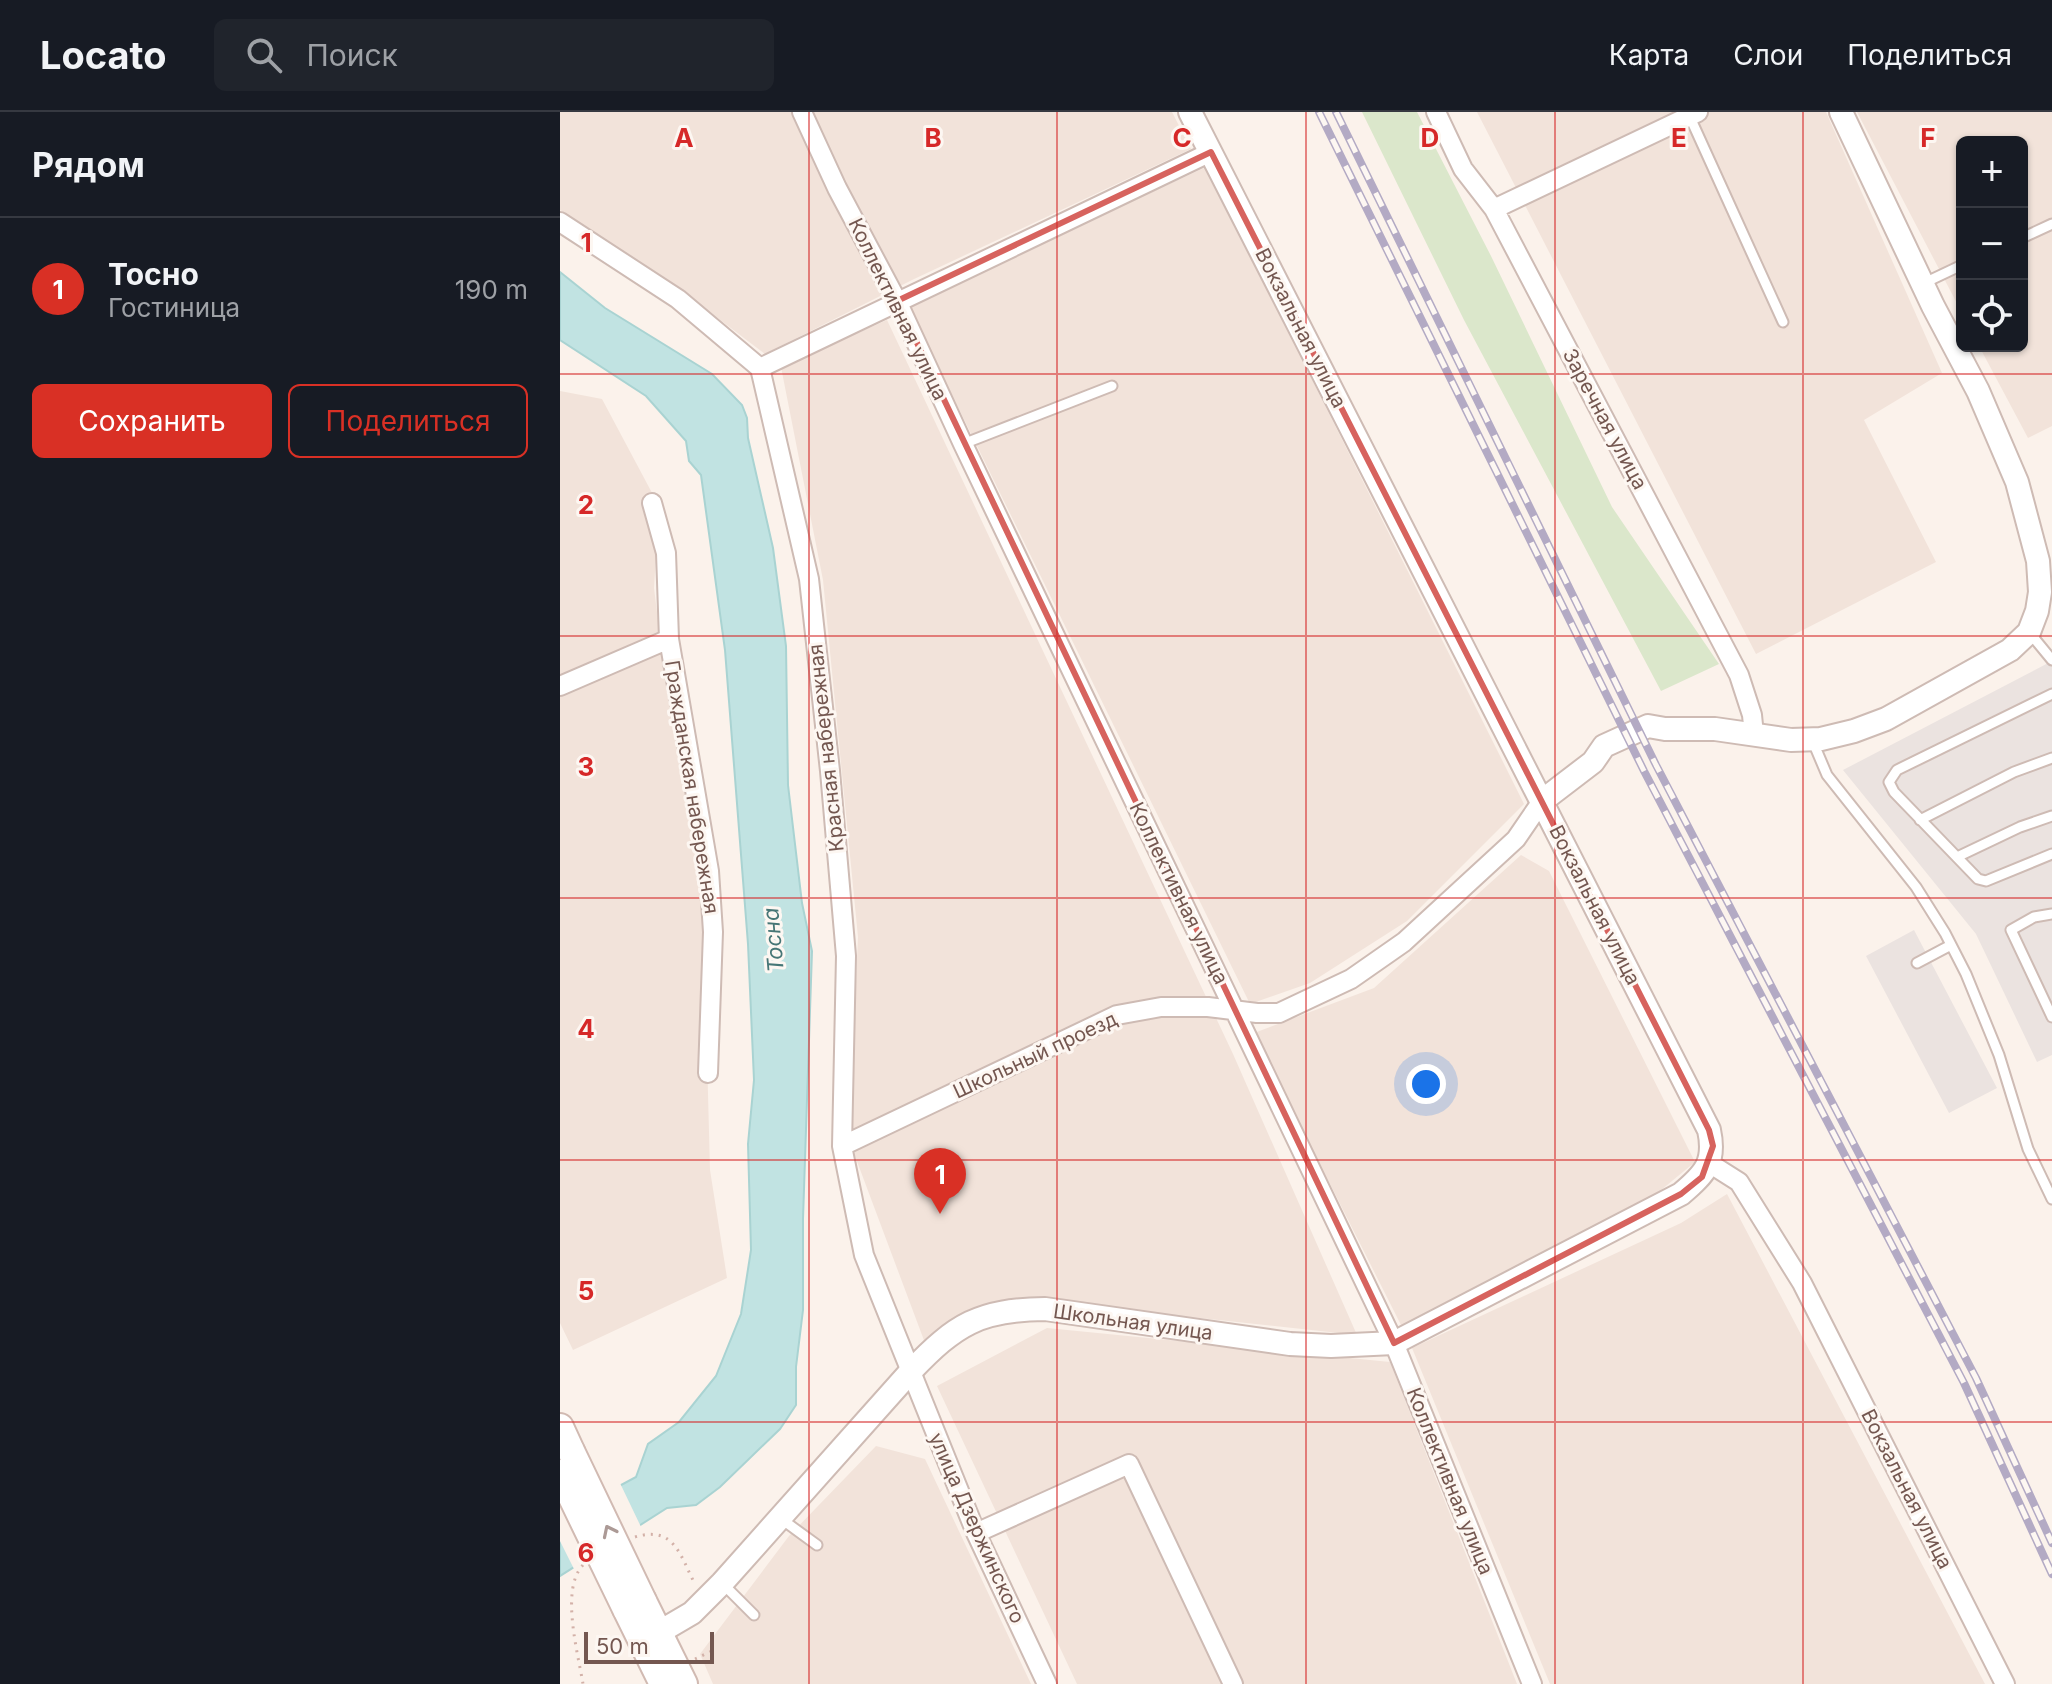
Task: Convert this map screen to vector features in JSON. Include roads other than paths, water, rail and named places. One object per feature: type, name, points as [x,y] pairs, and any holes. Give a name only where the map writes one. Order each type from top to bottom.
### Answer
[{"type":"main road","points":[[560,1427],[565,1462],[650,1638],[663,1684]]},
{"type":"main road","points":[[650,1638],[684,1684]]},
{"type":"street","name":"Коллективная улица","points":[[802,112],[837,188],[897,301],[1394,1343],[1532,1684]]},
{"type":"street","name":"Вокзальная улица","points":[[1190,112],[1709,1130],[1713,1146],[1709,1163],[1739,1182],[1802,1283],[2005,1684]]},
{"type":"street","name":"Заречная улица","points":[[1436,112],[1463,169],[1494,209],[1739,675],[1752,715],[1754,735]]},
{"type":"street","points":[[1542,801],[1593,762],[1608,761],[1665,729],[1715,729],[1812,740],[1854,731],[1886,719],[2010,650],[2029,632],[2045,610],[2040,592],[2038,561],[2017,482],[1978,391],[1922,284],[1841,112]]},
{"type":"street","points":[[1494,209],[1692,113]]},
{"type":"street","points":[[560,222],[678,299],[760,368],[1211,152]]},
{"type":"street","name":"Красная набережная","points":[[760,368],[809,579],[830,771],[846,956],[842,1146],[864,1255],[911,1371]]},
{"type":"street","name":"Гражданская набережная","points":[[652,503],[666,553],[669,639],[709,871],[713,932],[708,1073]]},
{"type":"street","points":[[560,686],[669,639]]},
{"type":"street","name":"Школьный проезд","points":[[842,1146],[1117,1015],[1161,1007],[1279,1013],[1351,979],[1404,942],[1516,839],[1542,801]]},
{"type":"street","name":"Школьная улица","points":[[650,1638],[692,1613],[722,1583],[935,1346],[961,1326],[985,1315],[1010,1309],[1045,1309],[1290,1344],[1394,1343],[1681,1194],[1702,1177],[1709,1163]]},
{"type":"street","name":"улица Дзержинского","points":[[911,1371],[976,1533],[1047,1684]]},
{"type":"street","points":[[976,1533],[1129,1464],[1233,1684]]},
{"type":"lane","points":[[1692,113],[1783,322]]},
{"type":"lane","points":[[2028,235],[2052,224]]},
{"type":"lane","points":[[1922,284],[1956,268]]},
{"type":"lane","points":[[963,444],[1112,386]]},
{"type":"lane","points":[[2029,632],[2052,660]]},
{"type":"lane","points":[[2052,694],[1897,770],[1889,782],[1894,792],[1978,879],[1986,881],[2052,854]]},
{"type":"lane","points":[[1812,740],[1827,775],[1916,887],[1951,945],[1999,1055],[2028,1149],[2052,1199]]},
{"type":"lane","points":[[1920,820],[2014,772],[2052,758]]},
{"type":"lane","points":[[1957,857],[2020,827],[2052,816]]},
{"type":"lane","points":[[2052,914],[2034,917],[2011,930],[2052,1017]]},
{"type":"lane","points":[[1917,963],[1951,945]]},
{"type":"lane","points":[[780,1518],[817,1545]]},
{"type":"lane","points":[[722,1583],[754,1615]]},
{"type":"water","name":"Тосна","points":[[560,272],[605,308],[712,374],[742,405],[747,418],[748,438],[773,548],[786,646],[788,785],[802,903],[812,951],[803,1310],[796,1367],[796,1405],[780,1429],[720,1487],[696,1505],[667,1508],[560,1576],[560,1518],[636,1477],[648,1444],[679,1422],[716,1376],[741,1314],[751,1250],[748,1144],[754,1080],[748,944],[725,650],[701,475],[689,461],[686,441],[646,396],[560,340]]},
{"type":"railway","points":[[1319,112],[1644,771],[1964,1383],[2052,1574]]},
{"type":"railway","points":[[1336,112],[1656,765],[1976,1378],[2052,1543]]},
{"type":"place","name":"Тосно","points":[[940,1214]]}]
